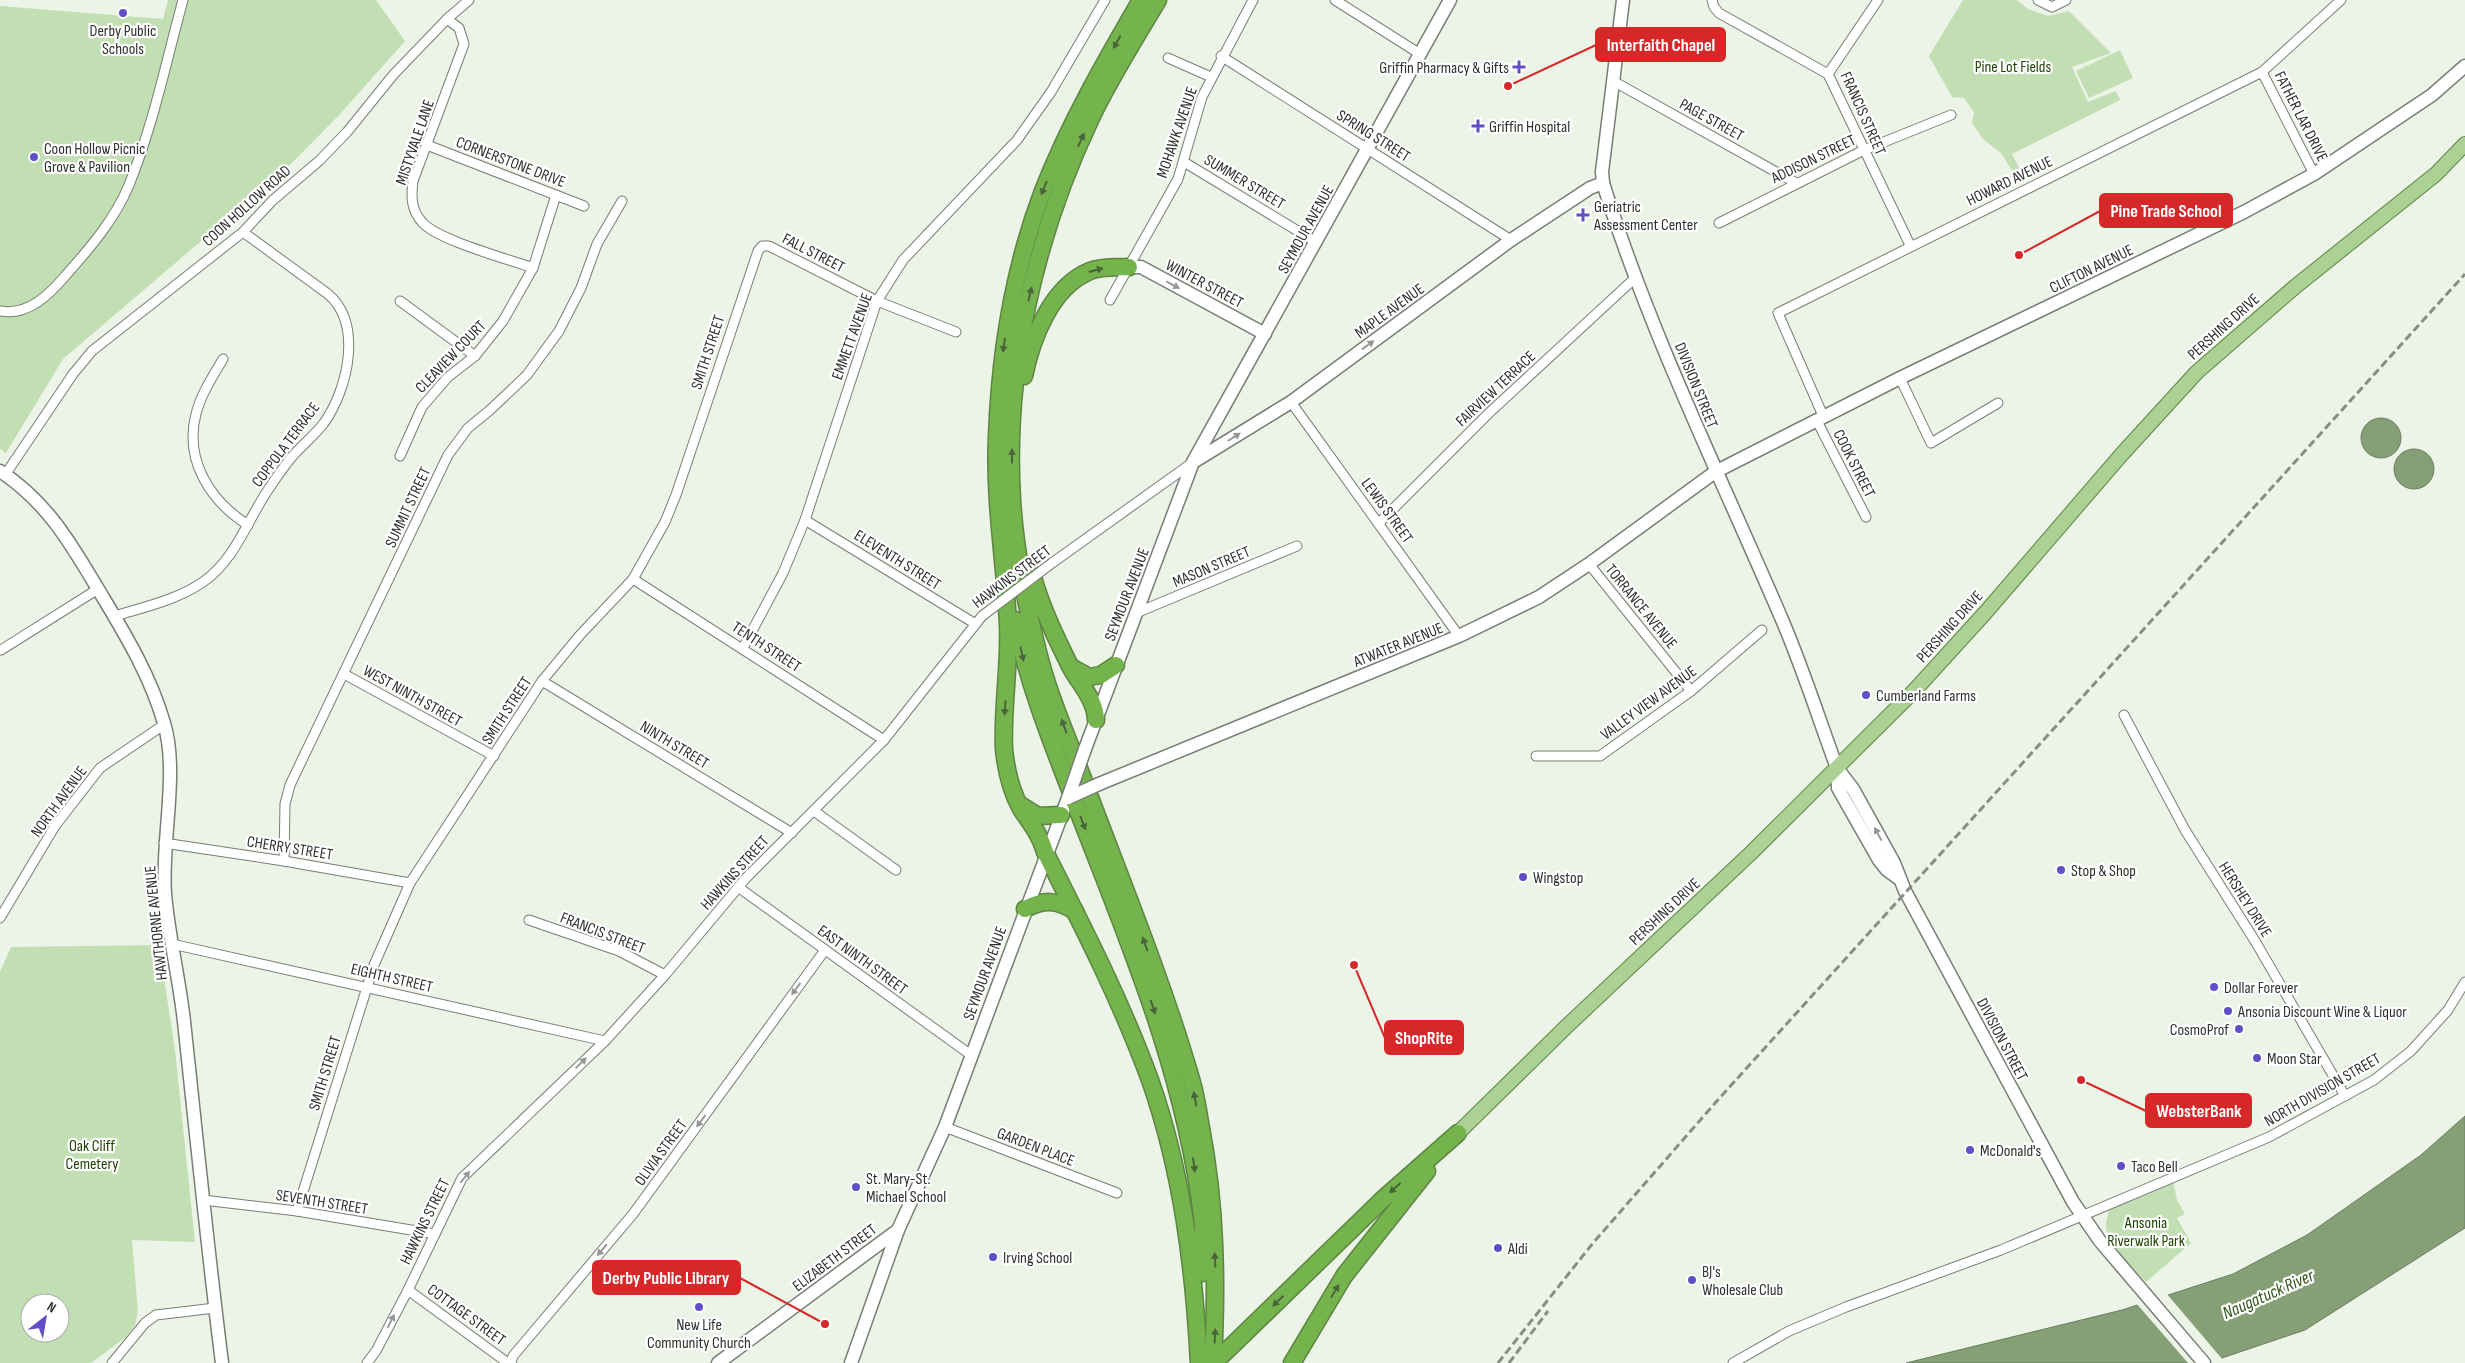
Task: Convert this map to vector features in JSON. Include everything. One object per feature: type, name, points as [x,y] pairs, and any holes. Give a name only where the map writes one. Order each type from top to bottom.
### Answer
[{"type":"highway","points":[[1141,0],[1079,110],[1042,193],[1022,259],[1007,325],[997,438],[998,520],[1008,624],[1004,749],[1006,766],[1018,801],[1039,832],[1046,852],[1120,1003],[1150,1082],[1176,1173],[1191,1254],[1205,1309],[1213,1363]]},
{"type":"highway","points":[[1158,0],[1092,116],[1057,199],[1038,262],[1021,336],[1012,412],[1012,500],[1021,568],[1037,651],[1166,1000],[1192,1082],[1206,1156],[1213,1220],[1199,1363]]},
{"type":"highway","points":[[1012,412],[1034,343],[1048,312],[1060,294],[1070,283],[1090,271],[1099,268],[1129,268]]},
{"type":"highway","points":[[1012,500],[1036,590],[1047,618],[1071,667],[1094,706],[1096,720]]},
{"type":"highway","points":[[998,520],[1011,603],[1024,664],[1153,1006],[1176,1084],[1193,1154],[1202,1219],[1205,1309]]},
{"type":"highway","points":[[1071,667],[1089,677],[1101,675],[1116,665]]},
{"type":"highway","points":[[1018,801],[1028,811],[1038,816],[1064,806]]},
{"type":"highway","points":[[1025,909],[1036,903],[1054,901],[1076,911]]},
{"type":"highway","points":[[1213,1363],[1382,1200],[1458,1133]]},
{"type":"highway","points":[[1292,1363],[1344,1276],[1458,1133]]},
{"type":"main road","name":"SEYMOUR AVENUE","points":[[850,1363],[898,1230],[945,1127],[1193,462],[1450,0]]},
{"type":"main road","name":"DIVISION STREET","points":[[1623,0],[1603,183],[1635,278],[1715,472],[1784,623],[1837,768],[1837,780],[1842,795],[1879,860],[1887,870],[1898,878],[2081,1215],[2134,1282],[2204,1363]]},
{"type":"main road","name":"CLIFTON AVENUE","points":[[1715,472],[1900,378],[2235,216],[2314,174],[2432,95],[2465,66]]},
{"type":"main road","name":"PERSHING DRIVE","points":[[1458,1133],[1573,1021],[1726,878],[1916,690],[2122,454],[2197,372],[2296,286],[2436,174],[2465,144]]},
{"type":"main road","name":"MAPLE AVENUE","points":[[1193,462],[1290,402],[1511,240],[1590,188],[1603,183]]},
{"type":"main road","name":"WINTER STREET","points":[[1129,268],[1141,267],[1265,334]]},
{"type":"main road","name":"ATWATER AVENUE","points":[[1064,806],[1100,784],[1459,636],[1539,598],[1715,472]]},
{"type":"main road","name":"HAWTHORNE AVENUE","points":[[2,473],[33,496],[53,518],[115,616],[147,675],[165,724],[170,751],[164,843],[165,896],[185,1029],[222,1363]]},
{"type":"main road","name":"ELIZABETH STREET","points":[[718,1363],[898,1230]]},
{"type":"street","points":[[0,311],[21,311],[52,291],[92,246],[110,218],[128,187],[147,134],[183,0]]},
{"type":"street","name":"COON HOLLOW ROAD","points":[[2,473],[73,374],[92,351],[243,232],[273,200],[319,161],[348,132],[394,74],[447,18],[469,0]]},
{"type":"street","name":"EMMETT AVENUE","points":[[743,648],[784,573],[804,520],[877,300],[903,260],[1017,140],[1052,92],[1105,0]]},
{"type":"street","name":"MOHAWK AVENUE","points":[[1110,300],[1178,179],[1198,108],[1221,56],[1253,0]]},
{"type":"street","points":[[1335,0],[1420,54]]},
{"type":"street","points":[[1712,0],[1718,13],[1828,74]]},
{"type":"street","name":"FRANCIS STREET","points":[[1878,0],[1828,74],[1910,245]]},
{"type":"street","points":[[2038,0],[2052,8],[2066,0]]},
{"type":"street","name":"HOWARD AVENUE","points":[[1820,420],[1778,313],[1910,245],[2262,72],[2341,0]]},
{"type":"street","name":"MISTYVALE LANE","points":[[447,18],[459,28],[464,44],[413,181],[411,194],[414,209],[422,222],[439,234],[533,268]]},
{"type":"street","name":"SPRING STREET","points":[[1221,56],[1511,240]]},
{"type":"street","points":[[1168,58],[1211,77]]},
{"type":"street","name":"FATHER LAR DRIVE","points":[[2262,72],[2314,174]]},
{"type":"street","name":"PAGE STREET","points":[[1613,81],[1796,183]]},
{"type":"street","name":"ADDISON STREET","points":[[1719,223],[1864,150],[1951,115]]},
{"type":"street","name":"CORNERSTONE DRIVE","points":[[427,145],[584,206]]},
{"type":"street","name":"SUMMER STREET","points":[[1184,162],[1316,242]]},
{"type":"street","name":"CLEAVIEW COURT","points":[[400,456],[422,407],[448,377],[475,356],[503,321],[533,268],[556,195]]},
{"type":"street","name":"SUMMIT STREET","points":[[284,861],[286,804],[290,785],[454,444],[468,428],[527,376],[559,331],[581,288],[597,244],[622,201]]},
{"type":"street","name":"COPPOLA TERRACE","points":[[115,616],[179,595],[204,582],[226,559],[278,475],[329,414],[346,368],[350,341],[348,327],[339,303],[243,232]]},
{"type":"street","name":"SMITH STREET","points":[[297,1211],[367,986],[384,940],[410,883],[542,681],[580,635],[633,579],[665,522],[676,495],[754,257],[762,246],[769,246]]},
{"type":"street","name":"FALL STREET","points":[[769,246],[877,300],[956,332]]},
{"type":"street","name":"FAIRVIEW TERRACE","points":[[1379,523],[1489,413],[1635,278]]},
{"type":"street","points":[[400,301],[475,356]]},
{"type":"street","points":[[223,359],[204,392],[196,414],[193,454],[208,486],[226,508],[248,525]]},
{"type":"street","points":[[1900,378],[1931,443],[1998,403]]},
{"type":"street","name":"LEWIS STREET","points":[[1290,402],[1459,636]]},
{"type":"street","name":"COOK STREET","points":[[1820,420],[1866,518]]},
{"type":"street","name":"HAWKINS STREET","points":[[366,1363],[376,1351],[408,1290],[462,1178],[605,1041],[665,975],[738,887],[884,740],[982,616],[1052,563],[1193,462]]},
{"type":"street","name":"ELEVENTH STREET","points":[[804,520],[974,624]]},
{"type":"street","name":"MASON STREET","points":[[1136,613],[1297,546]]},
{"type":"street","name":"TORRANCE AVENUE","points":[[1589,564],[1691,691]]},
{"type":"street","name":"TENTH STREET","points":[[633,579],[884,740]]},
{"type":"street","points":[[2,650],[98,588]]},
{"type":"street","name":"VALLEY VIEW AVENUE","points":[[1536,756],[1600,756],[1691,691],[1762,630]]},
{"type":"street","name":"WEST NINTH STREET","points":[[344,674],[494,756]]},
{"type":"street","name":"NINTH STREET","points":[[542,681],[792,832]]},
{"type":"street","name":"HERSHEY DRIVE","points":[[2124,715],[2185,830],[2255,941],[2345,1096]]},
{"type":"street","name":"NORTH AVENUE","points":[[0,918],[55,826],[100,768],[165,724]]},
{"type":"street","points":[[814,811],[896,870]]},
{"type":"street","name":"CHERRY STREET","points":[[164,843],[410,883]]},
{"type":"street","name":"EAST NINTH STREET","points":[[738,887],[971,1055]]},
{"type":"street","name":"FRANCIS STREET","points":[[529,920],[619,951],[665,975]]},
{"type":"street","name":"EIGHTH STREET","points":[[172,944],[367,986],[605,1041]]},
{"type":"street","name":"OLIVIA STREET","points":[[509,1363],[634,1214],[825,950]]},
{"type":"street","name":"NORTH DIVISION STREET","points":[[2081,1215],[2237,1152],[2269,1137],[2374,1080],[2411,1051],[2448,1010],[2465,982]]},
{"type":"street","name":"GARDEN PLACE","points":[[945,1127],[1117,1193]]},
{"type":"street","name":"SEVENTH STREET","points":[[203,1200],[297,1211],[435,1234]]},
{"type":"street","points":[[1734,1363],[1789,1332],[1846,1307],[2001,1250],[2081,1215]]},
{"type":"street","name":"COTTAGE STREET","points":[[408,1290],[509,1363]]},
{"type":"street","points":[[112,1363],[145,1323],[156,1315],[215,1308]]},
{"type":"green space","points":[[168,0],[376,0],[405,41],[342,112],[289,166],[63,359],[6,453],[0,449],[0,6],[163,19]]},
{"type":"green space","name":"Pine Lot Fields","points":[[1963,0],[2017,0],[2028,9],[2048,16],[2069,11],[2111,53],[2072,67],[2088,102],[2116,91],[2120,100],[2012,154],[2024,177],[2017,179],[2002,154],[1983,139],[1972,123],[1974,112],[1964,98],[1952,97],[1929,56]]},
{"type":"green space","points":[[2120,50],[2133,78],[2089,98],[2076,71]]},
{"type":"green space","name":"Oak Cliff Cemetery","points":[[159,945],[175,1050],[195,1242],[132,1240],[138,1312],[135,1325],[126,1337],[91,1363],[0,1363],[0,972],[11,947]]},
{"type":"green space","name":"Ansonia Riverwalk Park","points":[[2173,1182],[2177,1200],[2185,1214],[2177,1218],[2191,1243],[2146,1282],[2112,1244],[2106,1229],[2109,1209],[2156,1191]]},
{"type":"water","points":[[2381,418],[2395,424],[2401,438],[2395,452],[2381,458],[2367,452],[2361,438],[2367,424]]},
{"type":"water","points":[[2414,449],[2428,455],[2434,469],[2428,483],[2414,489],[2400,483],[2394,469],[2400,455]]},
{"type":"water","name":"Naugatuck River","points":[[2465,1116],[2465,1228],[2305,1330],[2207,1363],[1906,1363],[2122,1310],[2233,1274],[2307,1235],[2421,1155]]},
{"type":"pier","points":[[2166,1293],[2223,1360],[2215,1363],[2188,1363],[2136,1303]]},
{"type":"railway","points":[[1498,1363],[1593,1243],[1716,1102],[2465,274]]},
{"type":"railway","points":[[1509,1363],[1548,1311]]},
{"type":"place","name":"Derby Public Schools","points":[[123,13]]},
{"type":"place","name":"Griffin Pharmacy & Gifts","points":[[1519,67]]},
{"type":"place","name":"Interfaith Chapel","points":[[1508,86]]},
{"type":"place","name":"Griffin Hospital","points":[[1478,126]]},
{"type":"place","name":"Coon Hollow Picnic Grove & Pavilion","points":[[34,157]]},
{"type":"place","name":"Geriatric Assessment Center","points":[[1583,215]]},
{"type":"place","name":"Pine Trade School","points":[[2019,255]]},
{"type":"place","name":"Cumberland Farms","points":[[1866,695]]},
{"type":"place","name":"Stop & Shop","points":[[2061,870]]},
{"type":"place","name":"Wingstop","points":[[1523,877]]},
{"type":"place","name":"ShopRite","points":[[1354,965]]},
{"type":"place","name":"Dollar Forever","points":[[2214,987]]},
{"type":"place","name":"Ansonia Discount Wine & Liquor","points":[[2228,1011]]},
{"type":"place","name":"CosmoProf","points":[[2239,1029]]},
{"type":"place","name":"Moon Star","points":[[2257,1058]]},
{"type":"place","name":"WebsterBank","points":[[2081,1080]]},
{"type":"place","name":"McDonald's","points":[[1970,1150]]},
{"type":"place","name":"Taco Bell","points":[[2121,1166]]},
{"type":"place","name":"St. Mary-St. Michael School","points":[[856,1187]]},
{"type":"place","name":"Aldi","points":[[1498,1248]]},
{"type":"place","name":"Irving School","points":[[993,1257]]},
{"type":"place","name":"BJ's Wholesale Club","points":[[1692,1280]]},
{"type":"place","name":"New Life Community Church","points":[[699,1307]]},
{"type":"place","name":"Derby Public Library","points":[[825,1324]]}]
